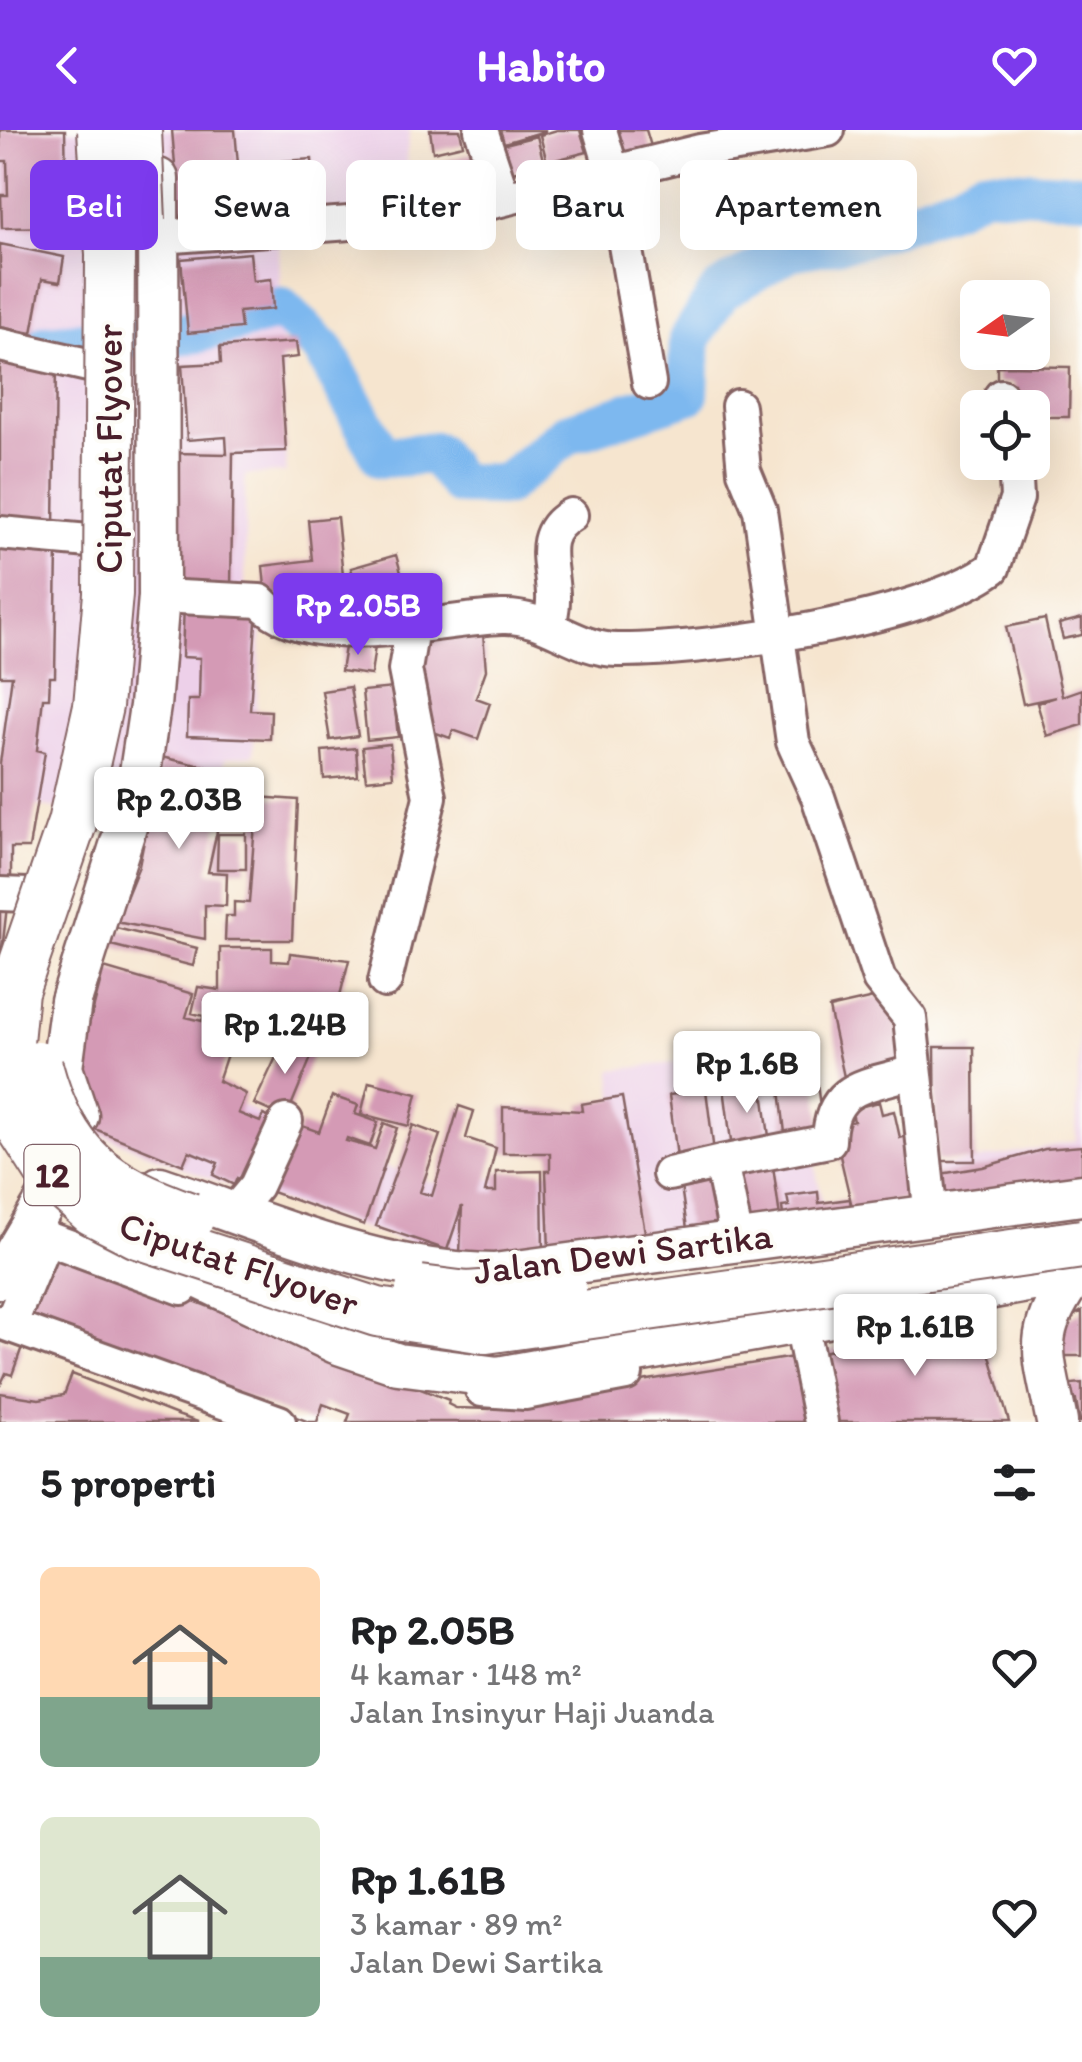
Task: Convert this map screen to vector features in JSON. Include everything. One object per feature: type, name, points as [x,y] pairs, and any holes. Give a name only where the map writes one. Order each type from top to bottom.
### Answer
[{"type":"highway","name":"Ciputat Flyover","points":[[102,130],[110,256],[108,574],[98,706],[72,824],[14,991],[6,1072],[22,1127],[51,1174],[93,1211],[138,1234],[377,1312],[486,1329],[1080,1263]]},
{"type":"highway","name":"Ciputat Flyover","points":[[137,130],[140,334],[135,593],[126,726],[46,993],[38,1066],[51,1113],[90,1165],[140,1199],[355,1276],[466,1296],[518,1295],[1082,1218]]},
{"type":"main road","points":[[0,1024],[14,894],[65,791],[88,618],[94,189],[86,130]]},
{"type":"main road","points":[[150,706],[158,609],[160,237],[156,130]]},
{"type":"main road","points":[[88,618],[96,630],[122,643],[148,634],[158,609]]},
{"type":"main road","points":[[77,702],[84,692],[108,680],[134,686],[150,706]]},
{"type":"main road","name":"Jalan Dewi Sartika","points":[[150,706],[137,792],[71,1001],[62,1068],[80,1124],[102,1152],[136,1179],[364,1257],[464,1274],[522,1272],[1082,1195]]},
{"type":"main road","points":[[0,1100],[13,1143],[50,1194],[76,1216],[336,1344],[398,1364],[502,1381],[794,1331],[1008,1285],[1080,1263]]},
{"type":"main road","points":[[0,1278],[50,1194]]},
{"type":"main road","points":[[336,1344],[366,1330],[376,1318],[380,1285],[364,1257]]},
{"type":"main road","points":[[1057,1422],[1042,1346],[1043,1327],[1080,1263]]},
{"type":"main road","points":[[464,1274],[442,1304],[440,1330],[451,1353],[502,1381]]},
{"type":"main road","points":[[1008,1285],[1036,1422]]},
{"type":"street","points":[[481,130],[504,199]]},
{"type":"street","points":[[600,130],[609,160]]},
{"type":"street","points":[[660,161],[828,130]]},
{"type":"street","points":[[160,237],[432,217],[516,196]]},
{"type":"street","points":[[626,250],[648,383]]},
{"type":"street","points":[[0,345],[92,348]]},
{"type":"street","points":[[738,406],[744,470],[760,510],[793,742],[818,797],[879,980],[910,1018],[930,1217]]},
{"type":"street","points":[[158,609],[260,601],[274,617],[318,628],[412,628],[501,617],[531,618],[578,643],[616,650],[778,635],[943,597],[993,568],[1018,498],[1016,480]]},
{"type":"street","points":[[548,625],[556,602],[548,540],[556,524],[571,516]]},
{"type":"street","points":[[0,533],[89,542]]},
{"type":"street","points":[[385,981],[430,797],[405,670],[412,628]]},
{"type":"street","points":[[668,1174],[829,1141],[829,1118],[841,1098],[852,1090],[913,1072]]},
{"type":"street","points":[[234,1212],[256,1186],[286,1122]]},
{"type":"street","points":[[721,1162],[737,1240]]},
{"type":"street","points":[[279,1422],[5,1324],[42,1248],[58,1240],[433,1386],[502,1381]]},
{"type":"street","points":[[794,1331],[821,1422]]},
{"type":"shaded area","points":[[0,130],[410,130],[406,160],[346,160],[346,236],[326,238],[326,160],[178,160],[178,250],[279,250],[286,473],[245,475],[245,595],[262,625],[253,755],[226,758],[210,837],[33,805],[0,900]]},
{"type":"shaded area","points":[[1082,973],[1082,1175],[905,1173],[1076,1141]]},
{"type":"shaded area","points":[[81,989],[185,1005],[184,1071],[299,1138],[437,1184],[619,1165],[612,1070],[792,1050],[824,1212],[565,1251],[441,1253],[219,1182],[94,1132],[67,1083]]},
{"type":"building","points":[[0,130],[65,130],[66,160],[30,160],[30,228],[2,228],[1,195],[8,195],[7,161],[0,161]]},
{"type":"building","points":[[172,130],[235,130],[238,160],[178,160],[178,200]]},
{"type":"building","points":[[430,130],[460,130],[463,145],[433,152]]},
{"type":"building","points":[[500,130],[545,130],[545,131],[504,143]]},
{"type":"building","points":[[580,130],[587,152],[546,160],[540,135]]},
{"type":"building","points":[[604,130],[646,130],[653,153],[620,160]]},
{"type":"building","points":[[537,136],[543,160],[516,160],[516,171],[505,174],[497,146]]},
{"type":"building","points":[[473,153],[475,160],[448,160]]},
{"type":"building","points":[[0,244],[64,257],[60,282],[42,279],[32,333],[0,327]]},
{"type":"building","points":[[250,253],[253,281],[271,279],[273,309],[239,312],[241,328],[188,333],[181,259]]},
{"type":"building","points":[[296,342],[298,357],[280,359],[286,451],[233,453],[231,587],[171,586],[174,453],[227,454],[226,437],[187,440],[182,365],[221,363],[220,347]]},
{"type":"building","points":[[0,358],[56,359],[54,530],[0,529]]},
{"type":"building","points":[[1070,367],[1069,417],[1050,417],[1050,390],[1014,390],[1014,383],[997,383],[997,370]]},
{"type":"building","points":[[337,517],[347,615],[317,618],[314,591],[266,597],[263,566],[312,560],[308,520]]},
{"type":"building","points":[[0,546],[57,548],[55,677],[50,677],[49,698],[43,698],[37,750],[45,752],[29,848],[11,848],[11,890],[0,890],[0,763],[12,676],[0,676]]},
{"type":"building","points":[[396,555],[409,601],[364,614],[351,568]]},
{"type":"building","points":[[184,604],[257,607],[250,710],[271,711],[270,739],[187,736],[188,700],[199,700],[200,658],[182,657]]},
{"type":"building","points":[[1082,618],[1082,635],[1063,639],[1059,624]]},
{"type":"building","points":[[1045,619],[1062,696],[1082,689],[1082,725],[1047,736],[1037,703],[1056,697],[1023,704],[1006,627]]},
{"type":"building","points":[[482,621],[486,670],[476,698],[490,703],[478,739],[453,730],[450,738],[428,730],[416,695],[426,631]]},
{"type":"building","points":[[346,641],[375,646],[371,675],[341,671]]},
{"type":"building","points":[[350,687],[358,736],[330,740],[322,691]]},
{"type":"building","points":[[393,688],[398,737],[367,740],[362,691]]},
{"type":"building","points":[[390,744],[393,777],[366,780],[362,747]]},
{"type":"building","points":[[356,748],[358,776],[324,779],[322,751]]},
{"type":"building","points":[[161,757],[230,772],[208,872],[227,873],[226,906],[205,905],[205,939],[116,922],[139,866]]},
{"type":"building","points":[[257,797],[298,800],[292,940],[225,940],[226,916],[234,916],[234,902],[249,903]]},
{"type":"building","points":[[218,834],[246,834],[246,869],[217,869]]},
{"type":"building","points":[[0,897],[8,897],[2,951],[0,951]]},
{"type":"building","points":[[116,928],[197,948],[193,966],[111,945]]},
{"type":"building","points":[[220,948],[272,948],[272,961],[289,962],[290,953],[349,960],[331,1031],[282,1021],[287,994],[272,994],[265,1049],[231,1042],[218,1081],[246,1094],[238,1113],[260,1122],[263,1115],[282,1123],[252,1185],[237,1178],[234,1185],[213,1175],[218,1163],[189,1151],[183,1165],[95,1129],[99,1112],[75,1078],[104,968],[193,994],[186,1017],[202,1021],[204,1016],[192,1013],[198,987],[220,990]]},
{"type":"building","points":[[891,994],[906,1063],[844,1077],[829,1008]]},
{"type":"building","points":[[286,1036],[315,1048],[286,1118],[254,1104]]},
{"type":"building","points":[[935,1047],[974,1047],[975,1161],[936,1161]]},
{"type":"building","points":[[816,1076],[824,1137],[786,1142],[779,1081]]},
{"type":"building","points":[[369,1082],[417,1094],[409,1126],[361,1114]]},
{"type":"building","points":[[762,1084],[770,1144],[732,1149],[724,1088]]},
{"type":"building","points":[[706,1090],[714,1152],[677,1157],[669,1095]]},
{"type":"building","points":[[332,1096],[358,1105],[355,1114],[378,1122],[370,1146],[347,1138],[346,1141],[375,1149],[384,1123],[397,1128],[364,1225],[261,1188],[277,1142],[292,1148],[300,1125],[319,1132]]},
{"type":"building","points":[[622,1097],[647,1244],[549,1251],[546,1171],[550,1171],[550,1153],[503,1153],[503,1107],[582,1111],[581,1104]]},
{"type":"building","points":[[879,1102],[882,1114],[894,1111],[900,1138],[907,1136],[921,1195],[853,1211],[833,1126],[854,1121],[851,1109]]},
{"type":"building","points":[[459,1106],[474,1111],[466,1138],[496,1148],[485,1192],[496,1192],[496,1172],[542,1171],[543,1256],[460,1254],[462,1206],[447,1250],[376,1226],[413,1125],[440,1135],[420,1192],[432,1196]]},
{"type":"building","points":[[1082,1146],[1082,1183],[933,1202],[928,1176],[983,1167],[1045,1149]]},
{"type":"building","points":[[773,1166],[781,1225],[742,1230],[735,1172]]},
{"type":"building","points":[[717,1174],[725,1232],[688,1236],[680,1179]]},
{"type":"building","points":[[818,1192],[819,1203],[850,1199],[852,1216],[784,1224],[782,1207],[789,1206],[787,1196]]},
{"type":"building","points":[[47,1244],[449,1400],[448,1404],[456,1408],[490,1409],[489,1405],[800,1356],[810,1422],[347,1422],[350,1414],[323,1404],[317,1422],[309,1422],[22,1311]]},
{"type":"building","points":[[1082,1311],[1082,1356],[1053,1356],[1054,1327]]},
{"type":"building","points":[[980,1321],[1009,1422],[834,1422],[817,1353]]},
{"type":"building","points":[[0,1339],[22,1347],[12,1375],[6,1373],[0,1386]]},
{"type":"building","points":[[72,1374],[198,1422],[0,1422],[0,1393],[39,1399],[64,1395]]},
{"type":"building","points":[[1082,1383],[1080,1422],[1076,1400],[1063,1401],[1061,1385]]},
{"type":"waterway","points":[[47,345],[198,332],[281,308],[324,350],[382,457],[435,453],[459,484],[505,485],[568,433],[688,394],[690,339],[720,291],[790,250],[858,238],[958,203],[983,189],[1082,194]]}]
